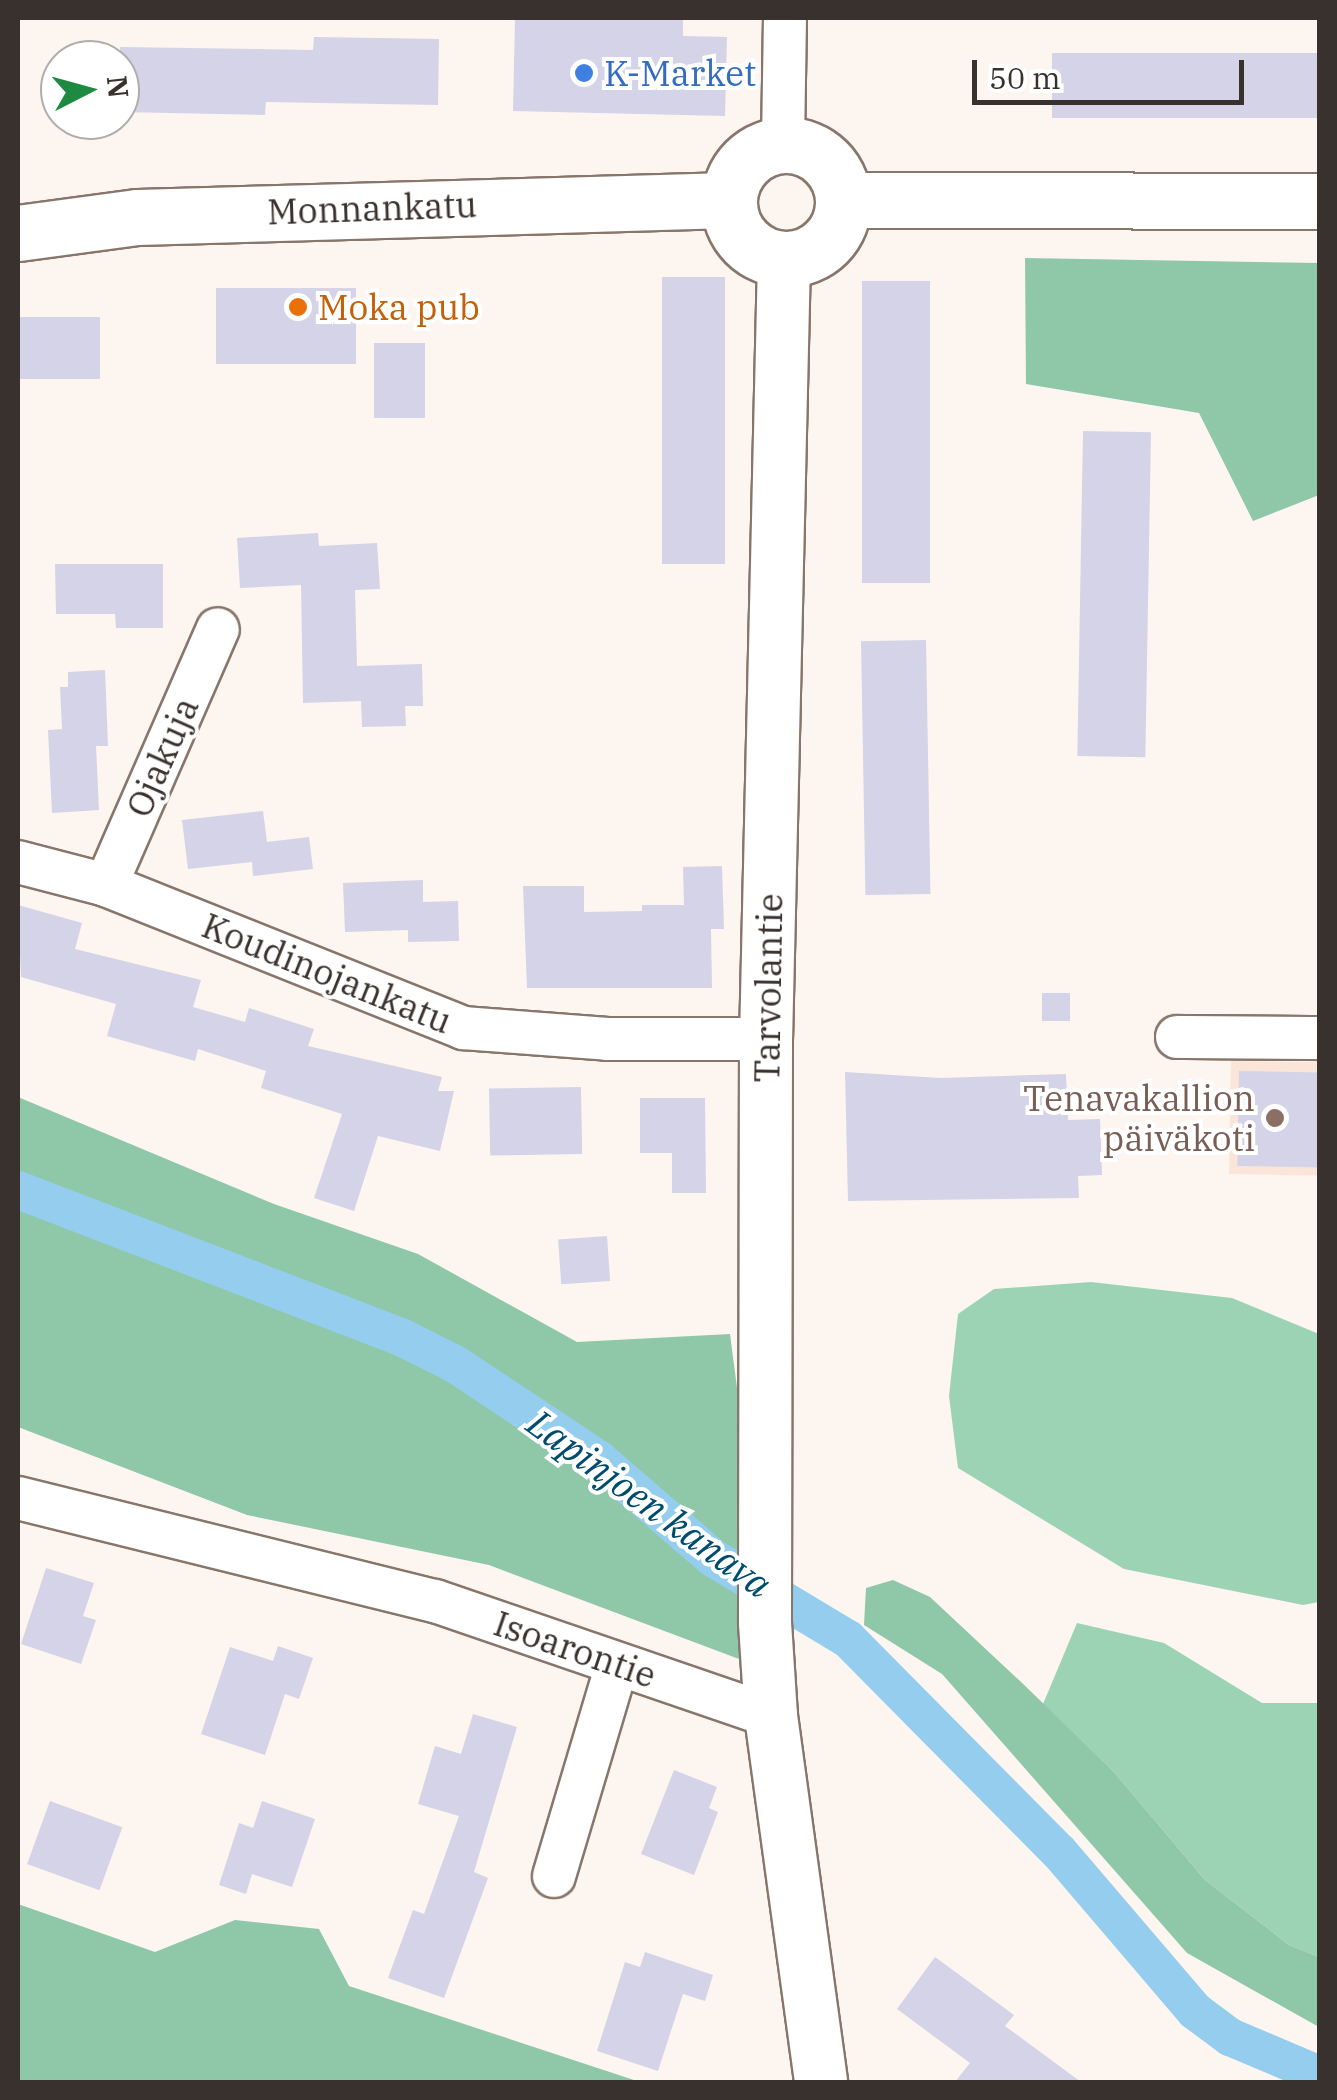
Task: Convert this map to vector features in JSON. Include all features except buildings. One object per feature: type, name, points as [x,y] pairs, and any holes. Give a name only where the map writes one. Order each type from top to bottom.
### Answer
[{"type":"main road","points":[[783,144],[818,153],[836,171],[843,200],[834,236],[803,258],[784,260],[752,249],[738,235],[728,200],[744,162],[783,144]]},
{"type":"main road","name":"Monnankatu","points":[[18,233],[157,216],[728,200]]},
{"type":"main road","points":[[843,200],[1320,201]]},
{"type":"street","points":[[783,144],[785,18]]},
{"type":"street","name":"Tarvolantie","points":[[771,1716],[764,1559],[766,1040],[784,260]]},
{"type":"street","name":"Ojakuja","points":[[106,885],[218,628]]},
{"type":"street","name":"Koudinojankatu","points":[[18,862],[106,885],[463,1028],[608,1039],[766,1040]]},
{"type":"street","points":[[1176,1037],[1320,1038]]},
{"type":"street","name":"Isoarontie","points":[[18,1498],[436,1601],[771,1716]]},
{"type":"street","points":[[554,1876],[617,1664]]},
{"type":"street","points":[[771,1716],[821,2082]]},
{"type":"shaded area","name":"Tenavakallion päiväkoti","points":[[1231,1061],[1319,1063],[1317,1176],[1229,1174]]},
{"type":"green space","points":[[1025,258],[1319,263],[1319,495],[1253,521],[1199,413],[1026,384]]},
{"type":"green space","points":[[18,1097],[274,1204],[418,1254],[577,1342],[730,1334],[758,1549],[739,1659],[489,1565],[247,1515],[18,1427]]},
{"type":"green space","points":[[1091,1282],[1232,1298],[1319,1334],[1319,1602],[1303,1605],[1124,1569],[958,1468],[949,1396],[958,1314],[994,1289]]},
{"type":"green space","points":[[893,1580],[930,1597],[1020,1681],[1114,1772],[1205,1880],[1289,1945],[1319,1957],[1319,2027],[1187,1953],[942,1674],[864,1625],[866,1588]]},
{"type":"green space","points":[[1077,1623],[1164,1643],[1262,1703],[1319,1703],[1319,1957],[1289,1945],[1205,1880],[1114,1772],[1043,1704]]},
{"type":"green space","points":[[18,1904],[155,1952],[235,1920],[319,1929],[349,1986],[640,2082],[18,2082]]},
{"type":"waterway","name":"Lapinjoen kanava","points":[[18,1190],[401,1337],[455,1364],[598,1459],[713,1558],[848,1639],[1060,1853],[1195,2011],[1230,2037],[1320,2075]]},
{"type":"place","name":"K-Market","points":[[584,73]]},
{"type":"place","name":"Moka pub","points":[[298,307]]},
{"type":"place","name":"Tenavakallion päiväkoti","points":[[1275,1118]]}]
